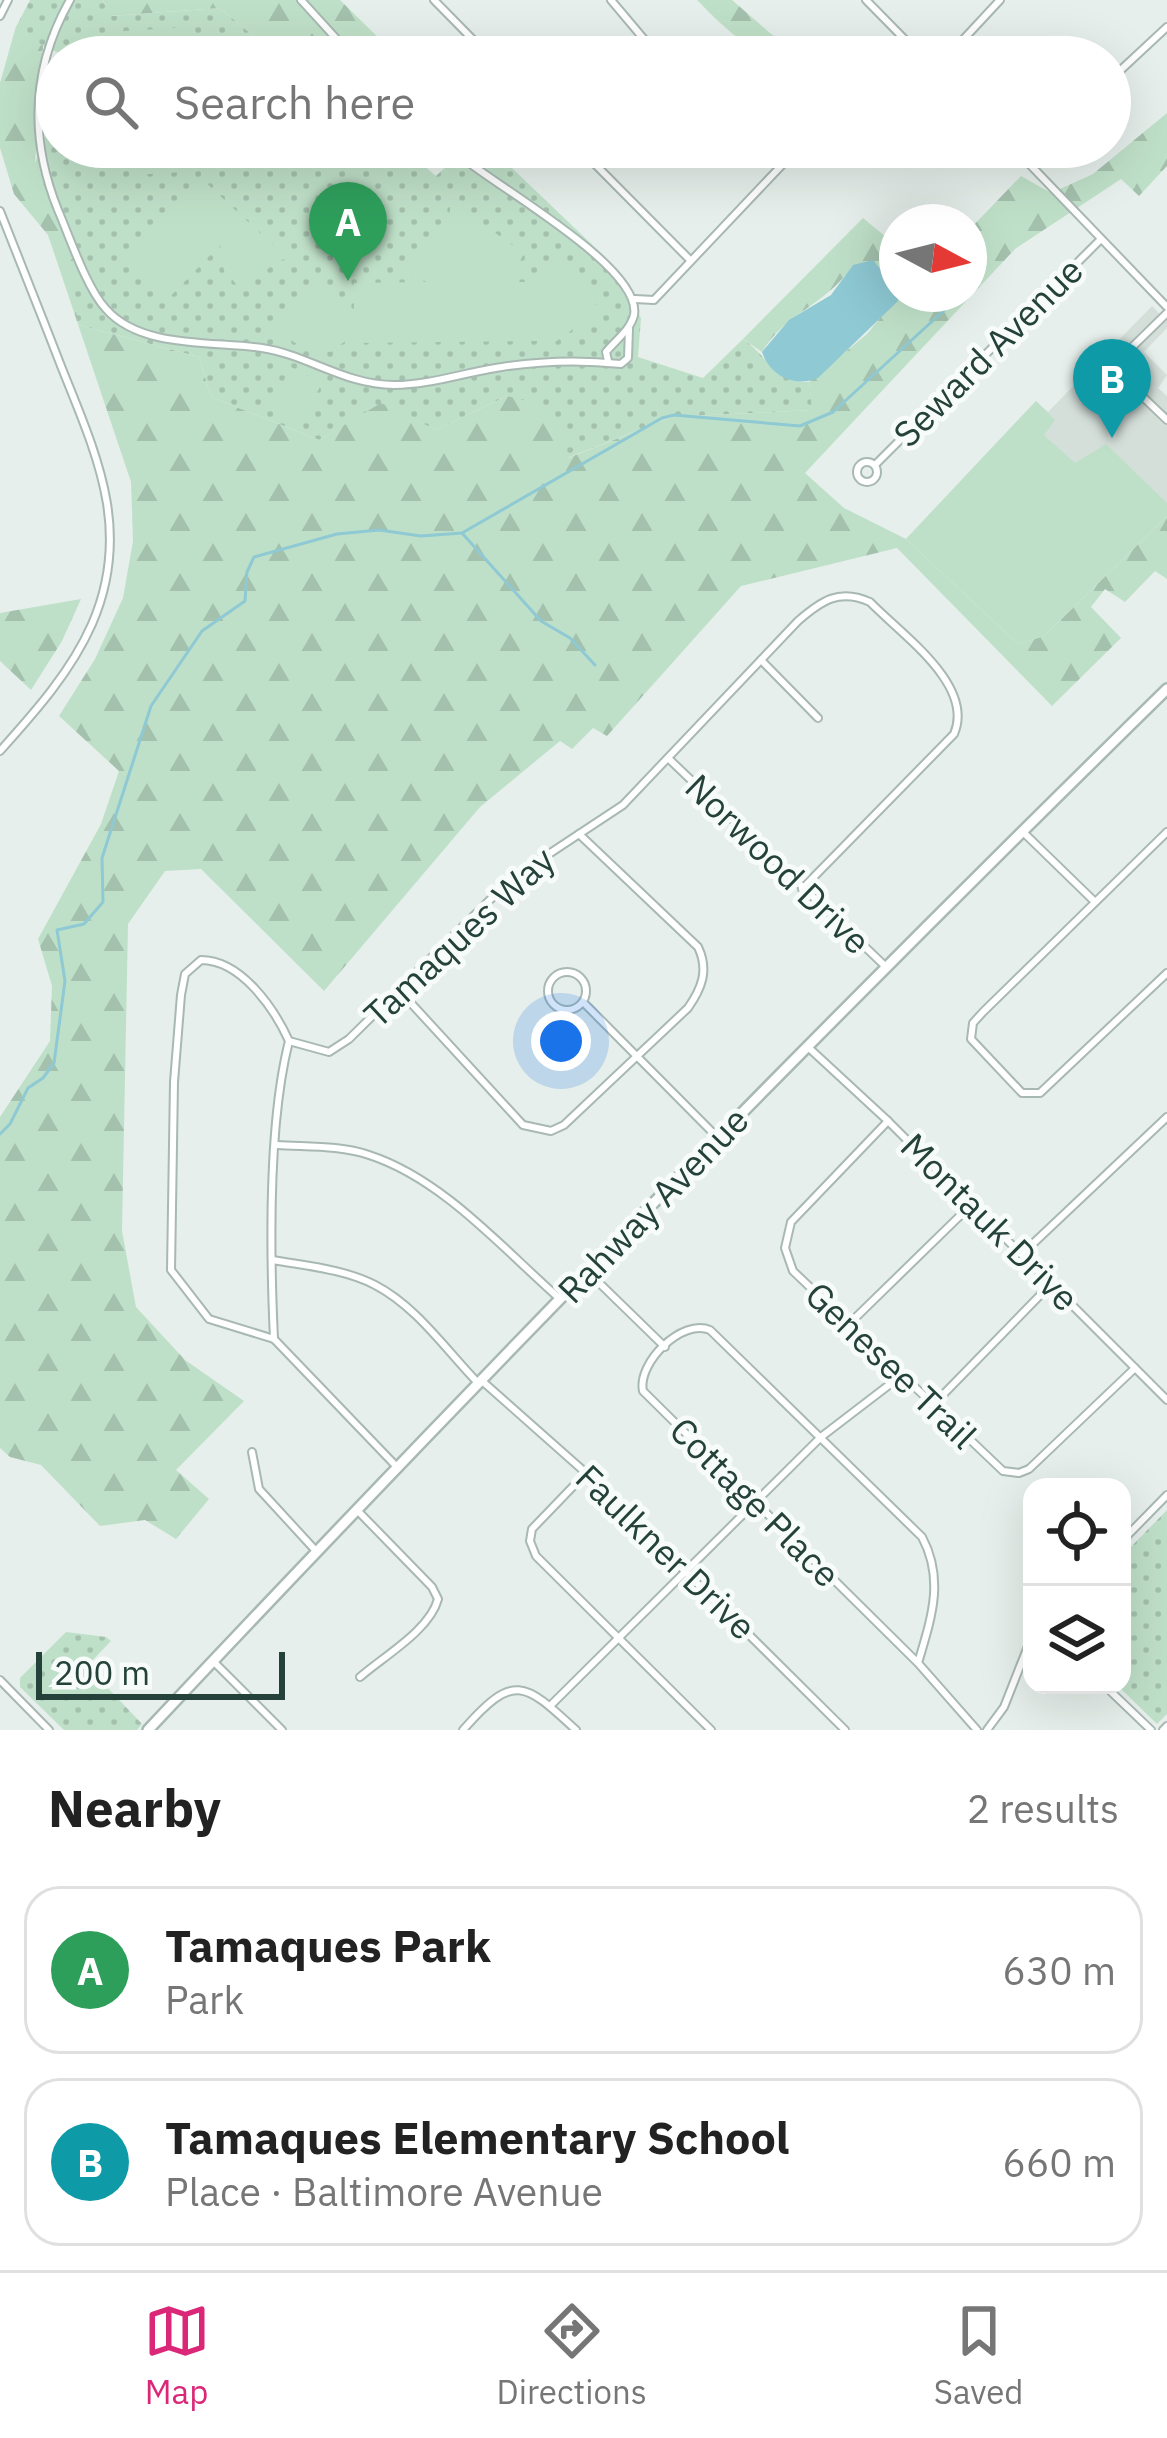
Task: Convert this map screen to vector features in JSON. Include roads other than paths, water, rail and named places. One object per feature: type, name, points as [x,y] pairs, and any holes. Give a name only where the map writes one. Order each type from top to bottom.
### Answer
[{"type":"street","points":[[0,16],[8,0]]},
{"type":"street","points":[[53,36],[70,0]]},
{"type":"street","points":[[301,0],[334,36]]},
{"type":"street","points":[[434,0],[469,36]]},
{"type":"street","points":[[611,0],[641,36]]},
{"type":"street","points":[[866,0],[901,36]]},
{"type":"street","points":[[967,36],[1000,0]]},
{"type":"street","points":[[1131,60],[1167,26]]},
{"type":"street","points":[[43,168],[102,306],[122,324],[159,336],[270,350],[344,379],[413,384],[528,364],[627,360],[629,329]]},
{"type":"street","points":[[479,168],[555,220],[633,298],[654,300],[778,168]]},
{"type":"street","points":[[599,168],[689,260]]},
{"type":"street","points":[[1034,168],[1167,310],[1118,367],[1121,376],[1167,420]]},
{"type":"street","points":[[0,211],[103,470],[111,535],[103,592],[92,624],[73,659],[0,751]]},
{"type":"street","name":"Seward Avenue","points":[[874,465],[1101,239]]},
{"type":"street","points":[[610,363],[606,352],[629,329],[633,298]]},
{"type":"street","name":"Tamaques Way","points":[[289,1041],[329,1052],[350,1039],[511,879],[623,805],[823,600],[858,597],[870,602],[955,690],[960,721],[955,734],[802,889]]},
{"type":"street","points":[[761,660],[818,718]]},
{"type":"street","name":"Rahway Avenue","points":[[148,1730],[396,1466],[717,1137],[1167,689]]},
{"type":"street","name":"Norwood Drive","points":[[668,758],[888,969]]},
{"type":"street","points":[[1023,832],[1095,902]]},
{"type":"street","points":[[1166,976],[1040,1093],[1022,1093],[971,1039],[973,1023],[1167,832]]},
{"type":"street","points":[[398,989],[523,1125],[538,1131],[564,1125],[688,1008],[700,992],[705,961],[698,947],[579,834]]},
{"type":"street","points":[[274,1339],[271,1260],[289,1041],[268,1006],[238,974],[214,960],[201,960],[185,974],[174,1082],[171,1270],[209,1319],[274,1339],[396,1466]]},
{"type":"street","points":[[568,972],[579,976],[585,986],[583,1002],[569,1010],[558,1007],[549,993],[551,981],[568,972]]},
{"type":"street","points":[[583,1002],[717,1137]]},
{"type":"street","name":"Montauk Drive","points":[[809,1048],[1167,1400]]},
{"type":"street","points":[[1022,1254],[1166,1119]]},
{"type":"street","name":"Genesee Trail","points":[[888,1121],[791,1222],[785,1248],[794,1271],[995,1465],[1019,1473],[1041,1459],[1136,1368]]},
{"type":"street","points":[[277,1145],[336,1148],[369,1155],[407,1172],[453,1204],[560,1299]]},
{"type":"street","points":[[849,1324],[972,1204]]},
{"type":"street","name":"Faulkner Drive","points":[[271,1260],[334,1271],[373,1284],[405,1304],[480,1382],[586,1473],[845,1730]]},
{"type":"street","points":[[588,1272],[665,1347],[685,1329],[704,1326],[922,1537],[931,1554],[936,1587],[918,1663]]},
{"type":"street","points":[[933,1405],[1051,1284]]},
{"type":"street","name":"Cottage Place","points":[[665,1347],[644,1369],[643,1391],[918,1663],[977,1730]]},
{"type":"street","points":[[550,1706],[821,1437],[902,1375]]},
{"type":"street","points":[[252,1452],[260,1489],[316,1551]]},
{"type":"street","points":[[586,1473],[538,1520],[530,1540],[541,1563],[711,1730]]},
{"type":"street","points":[[1131,1532],[1167,1495]]},
{"type":"street","points":[[356,1509],[438,1599],[434,1611],[360,1677]]},
{"type":"street","points":[[987,1730],[1004,1707],[1023,1659]]},
{"type":"street","points":[[213,1661],[282,1730]]},
{"type":"street","points":[[0,1680],[49,1730]]},
{"type":"street","points":[[463,1730],[502,1693],[534,1692],[576,1730]]},
{"type":"street","points":[[1113,1694],[1151,1730]]},
{"type":"water","points":[[873,260],[879,268],[879,312],[887,312],[818,378],[801,382],[777,373],[762,352],[789,320],[831,295],[853,265]]},
{"type":"waterway","points":[[0,1134],[28,1088],[54,1063],[65,981],[57,930],[84,924],[103,902],[102,858],[151,706],[202,631],[245,601],[247,572],[254,557],[337,534],[379,530],[421,536],[462,533],[674,415],[800,426],[833,412],[942,312]]},
{"type":"waterway","points":[[462,533],[541,621],[570,638],[595,665]]},
{"type":"place","name":"Tamaques Park","points":[[348,281]]},
{"type":"place","name":"Tamaques Elementary School","points":[[1112,438]]}]
